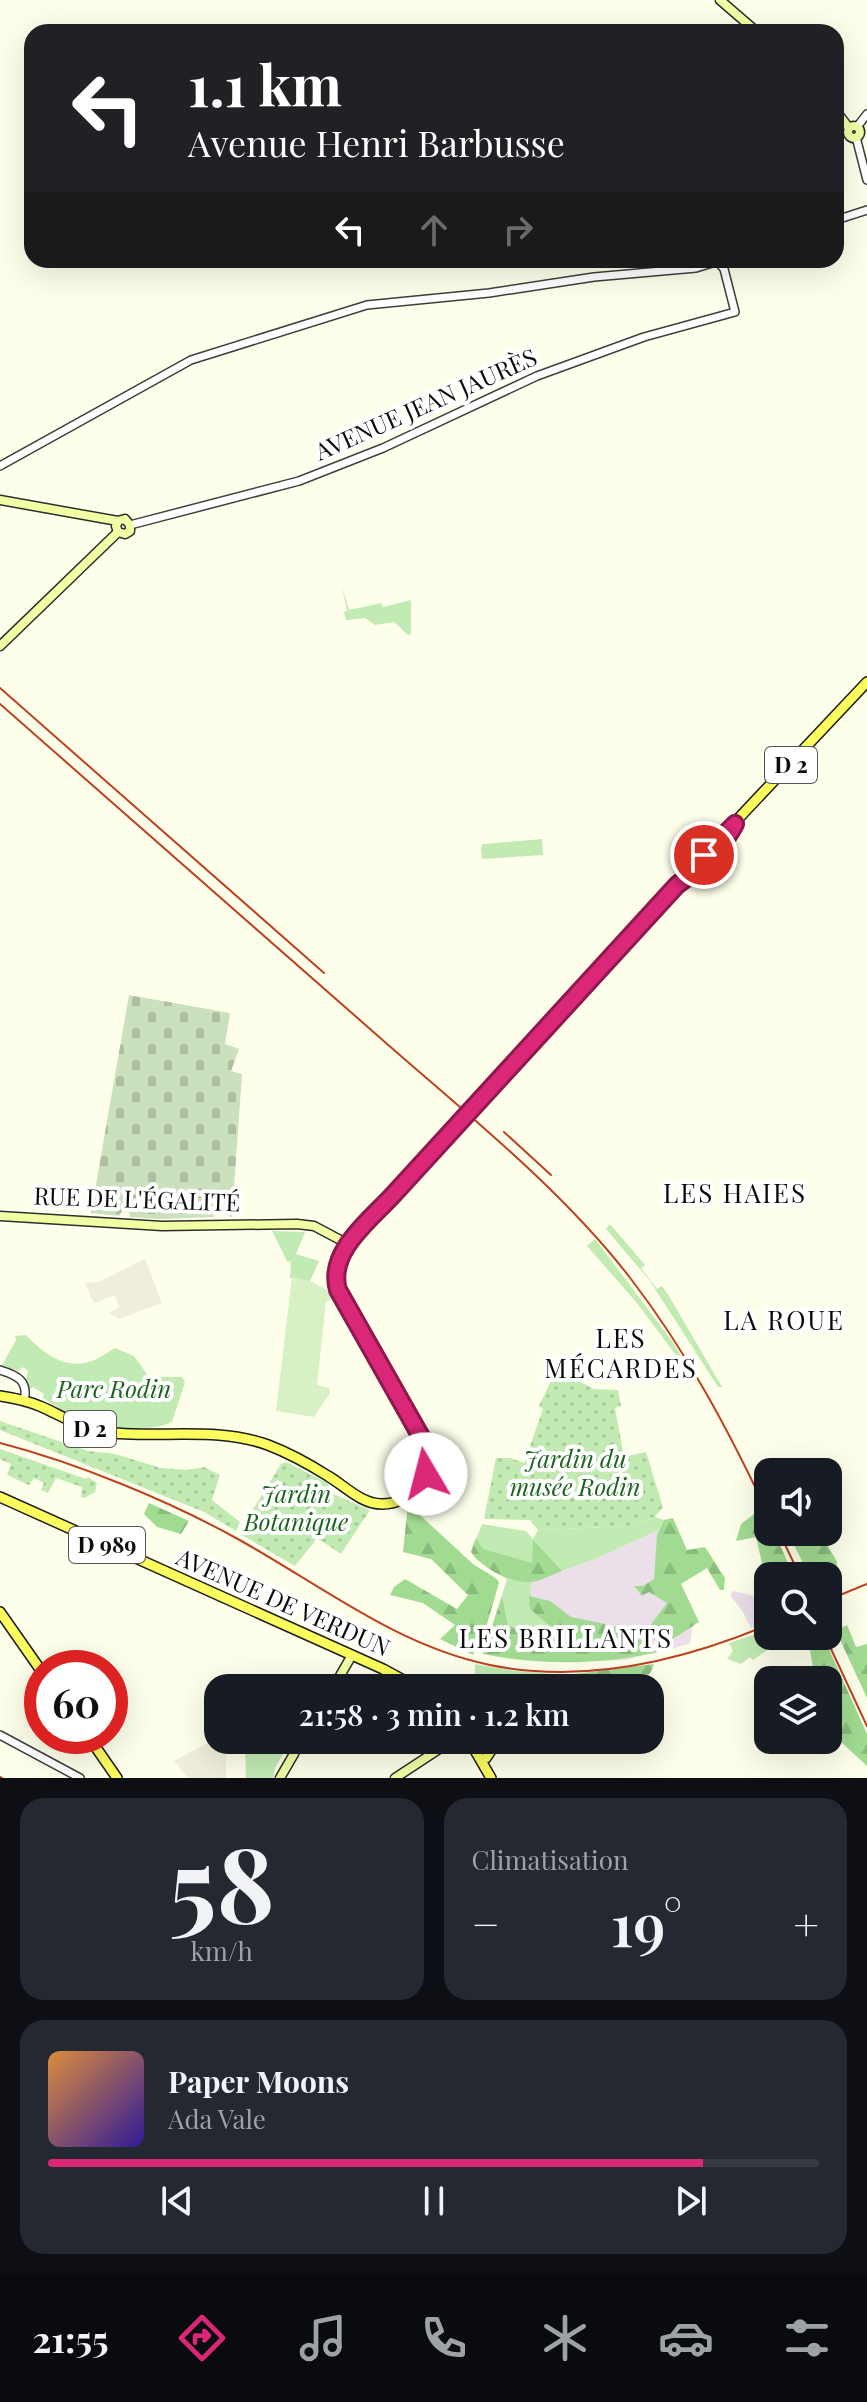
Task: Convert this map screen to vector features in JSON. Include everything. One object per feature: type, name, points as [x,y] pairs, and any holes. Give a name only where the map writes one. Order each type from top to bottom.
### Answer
[{"type":"main road","points":[[720,0],[748,24]]},
{"type":"main road","points":[[844,119],[853,128],[849,136],[856,137]]},
{"type":"main road","points":[[0,500],[118,521],[125,519],[130,525],[128,532],[118,532],[0,646]]},
{"type":"main road","points":[[118,521],[118,532]]},
{"type":"main road","name":"D 2","points":[[0,1396],[24,1401],[94,1430],[213,1435],[253,1442],[317,1473],[366,1504],[391,1506],[406,1498],[424,1480],[428,1455],[421,1436],[338,1290],[335,1274],[348,1244],[867,682]]},
{"type":"main road","name":"RUE DE L'ÉGALITÉ","points":[[0,1216],[162,1226],[314,1226],[348,1244]]},
{"type":"main road","name":"AVENUE DE VERDUN","points":[[0,1497],[390,1674]]},
{"type":"main road","points":[[0,1612],[27,1650]]},
{"type":"main road","points":[[341,1674],[352,1655]]},
{"type":"main road","points":[[101,1754],[117,1778]]},
{"type":"main road","points":[[105,1754],[125,1778]]},
{"type":"main road","points":[[280,1778],[294,1754]]},
{"type":"main road","points":[[395,1778],[432,1754]]},
{"type":"main road","points":[[482,1754],[492,1778]]},
{"type":"street","points":[[853,128],[867,114]]},
{"type":"street","points":[[856,137],[867,180]]},
{"type":"street","points":[[844,217],[867,210]]},
{"type":"street","points":[[0,466],[191,360],[367,305],[498,292],[594,277],[696,268]]},
{"type":"street","name":"AVENUE JEAN JAURÈS","points":[[130,525],[299,481],[383,448],[537,376],[630,341],[735,312],[724,268]]},
{"type":"street","points":[[0,1370],[22,1379],[26,1392],[24,1401]]},
{"type":"street","points":[[0,1735],[80,1778]]},
{"type":"shaded area","points":[[145,1259],[162,1303],[119,1319],[109,1313],[119,1307],[115,1295],[94,1303],[85,1283],[99,1282]]},
{"type":"shaded area","points":[[659,1530],[693,1624],[690,1644],[625,1660],[563,1662],[483,1654],[507,1579],[531,1582],[595,1559]]},
{"type":"shaded area","points":[[733,1591],[754,1596],[754,1627],[751,1628],[730,1595]]},
{"type":"shaded area","points":[[204,1745],[204,1754],[226,1754],[226,1778],[188,1778],[174,1761]]},
{"type":"green space","points":[[342,587],[349,610],[381,603],[383,607],[411,600],[411,634],[408,635],[394,622],[375,625],[365,618],[346,620]]},
{"type":"green space","points":[[542,839],[543,855],[482,859],[483,844]]},
{"type":"green space","points":[[129,995],[230,1013],[225,1044],[239,1049],[231,1071],[242,1074],[232,1217],[230,1204],[215,1205],[214,1217],[158,1219],[130,1217],[129,1212],[122,1211],[119,1216],[91,1213]]},
{"type":"green space","points":[[610,1224],[645,1265],[641,1268],[657,1289],[662,1286],[669,1296],[722,1387],[718,1387],[650,1281],[606,1229]]},
{"type":"green space","points":[[272,1231],[305,1232],[296,1254],[319,1261],[310,1281],[290,1278],[291,1262],[287,1261]]},
{"type":"green space","points":[[595,1239],[672,1341],[699,1386],[637,1303],[587,1246]]},
{"type":"green space","points":[[292,1277],[310,1281],[333,1293],[330,1301],[326,1301],[317,1385],[329,1388],[330,1393],[314,1417],[276,1411]]},
{"type":"green space","name":"Parc Rodin","points":[[26,1335],[42,1350],[68,1363],[88,1362],[115,1348],[134,1356],[149,1377],[182,1377],[185,1382],[172,1422],[151,1427],[111,1427],[72,1416],[43,1398],[44,1394],[33,1387],[30,1389],[26,1379],[28,1371],[23,1367],[18,1371],[2,1365],[16,1340],[15,1336]]},
{"type":"green space","name":"Jardin du musée Rodin","points":[[556,1370],[594,1389],[618,1390],[621,1406],[615,1408],[624,1457],[646,1452],[663,1507],[655,1517],[630,1526],[538,1530],[530,1520],[484,1519],[496,1458],[511,1458],[524,1463],[543,1409],[539,1406]]},
{"type":"green space","points":[[0,1421],[88,1451],[115,1454],[161,1468],[187,1470],[204,1467],[220,1475],[212,1500],[240,1522],[236,1531],[204,1512],[0,1430]]},
{"type":"green space","points":[[0,1449],[86,1479],[88,1477],[97,1483],[95,1492],[81,1497],[82,1487],[56,1478],[48,1493],[41,1490],[44,1483],[34,1478],[29,1485],[7,1475],[11,1464],[0,1459]]},
{"type":"green space","name":"Jardin Botanique","points":[[286,1462],[328,1483],[331,1493],[370,1510],[341,1554],[317,1538],[295,1566],[240,1534],[281,1464]]},
{"type":"green space","points":[[149,1503],[189,1521],[181,1534],[157,1527],[144,1514]]},
{"type":"green space","points":[[408,1504],[473,1564],[499,1583],[485,1631],[473,1655],[440,1639],[455,1625],[423,1603],[390,1595],[394,1587],[405,1579],[457,1609],[468,1595],[431,1559],[403,1552]]},
{"type":"green space","points":[[754,1514],[754,1537],[736,1541],[741,1524]]},
{"type":"green space","points":[[655,1517],[664,1520],[659,1530],[595,1559],[531,1582],[530,1609],[553,1628],[544,1643],[508,1625],[502,1596],[507,1579],[476,1559],[471,1552],[482,1524],[526,1531],[533,1539],[538,1530],[630,1526]]},
{"type":"green space","points":[[673,1518],[687,1550],[705,1547],[725,1578],[724,1590],[720,1590],[707,1568],[681,1584],[699,1622],[663,1645],[644,1634],[667,1603],[649,1592],[642,1596],[634,1586],[643,1586],[654,1579],[657,1535],[664,1520]]},
{"type":"green space","points":[[476,1538],[483,1549],[532,1563],[533,1540],[562,1571],[532,1582],[507,1578],[483,1564],[471,1552]]},
{"type":"green space","points":[[758,1546],[780,1546],[788,1562],[762,1562]]},
{"type":"green space","points":[[795,1546],[828,1546],[837,1562],[802,1562]]},
{"type":"green space","points":[[502,1596],[508,1625],[543,1643],[552,1628],[530,1609],[529,1596],[550,1601],[571,1617],[605,1624],[603,1652],[628,1645],[611,1636],[615,1626],[662,1651],[617,1659],[572,1662],[528,1661],[483,1654]]},
{"type":"green space","points":[[847,1625],[856,1647],[867,1644],[867,1698],[842,1644],[842,1628]]},
{"type":"green space","points":[[754,1635],[754,1650],[767,1650],[741,1664],[727,1659],[733,1651],[729,1643]]},
{"type":"green space","points":[[810,1650],[829,1650],[837,1666],[813,1666]]},
{"type":"green space","points":[[475,1664],[554,1674],[475,1674]]},
{"type":"green space","points":[[654,1664],[648,1674],[575,1674]]},
{"type":"green space","points":[[842,1678],[867,1734],[867,1766],[842,1743]]},
{"type":"green space","points":[[245,1754],[283,1754],[273,1778],[246,1778]]},
{"type":"green space","points":[[287,1754],[291,1754],[281,1771],[279,1768]]},
{"type":"railway","points":[[0,688],[324,973]]},
{"type":"railway","points":[[0,704],[477,1122],[574,1213],[631,1279],[671,1335],[722,1422],[754,1486]]},
{"type":"railway","points":[[504,1132],[551,1175]]},
{"type":"railway","points":[[0,1443],[60,1461],[151,1497],[236,1538],[390,1628],[455,1656],[490,1665],[561,1672],[632,1666],[701,1649],[754,1631]]},
{"type":"railway","points":[[786,1546],[793,1562]]},
{"type":"railway","points":[[842,1594],[867,1584]]},
{"type":"railway","points":[[832,1650],[867,1726]]},
{"type":"district","name":"LES HAIES","points":[[735,1194]]},
{"type":"district","name":"LA ROUE","points":[[784,1321]]},
{"type":"district","name":"LES MÉCARDES","points":[[621,1354]]},
{"type":"district","name":"LES BRILLANTS","points":[[566,1639]]},
{"type":"route","points":[[426,1474],[426,1446],[338,1290],[335,1274],[341,1255],[429,1155],[677,885],[690,876],[720,844],[735,824],[704,855]]}]
